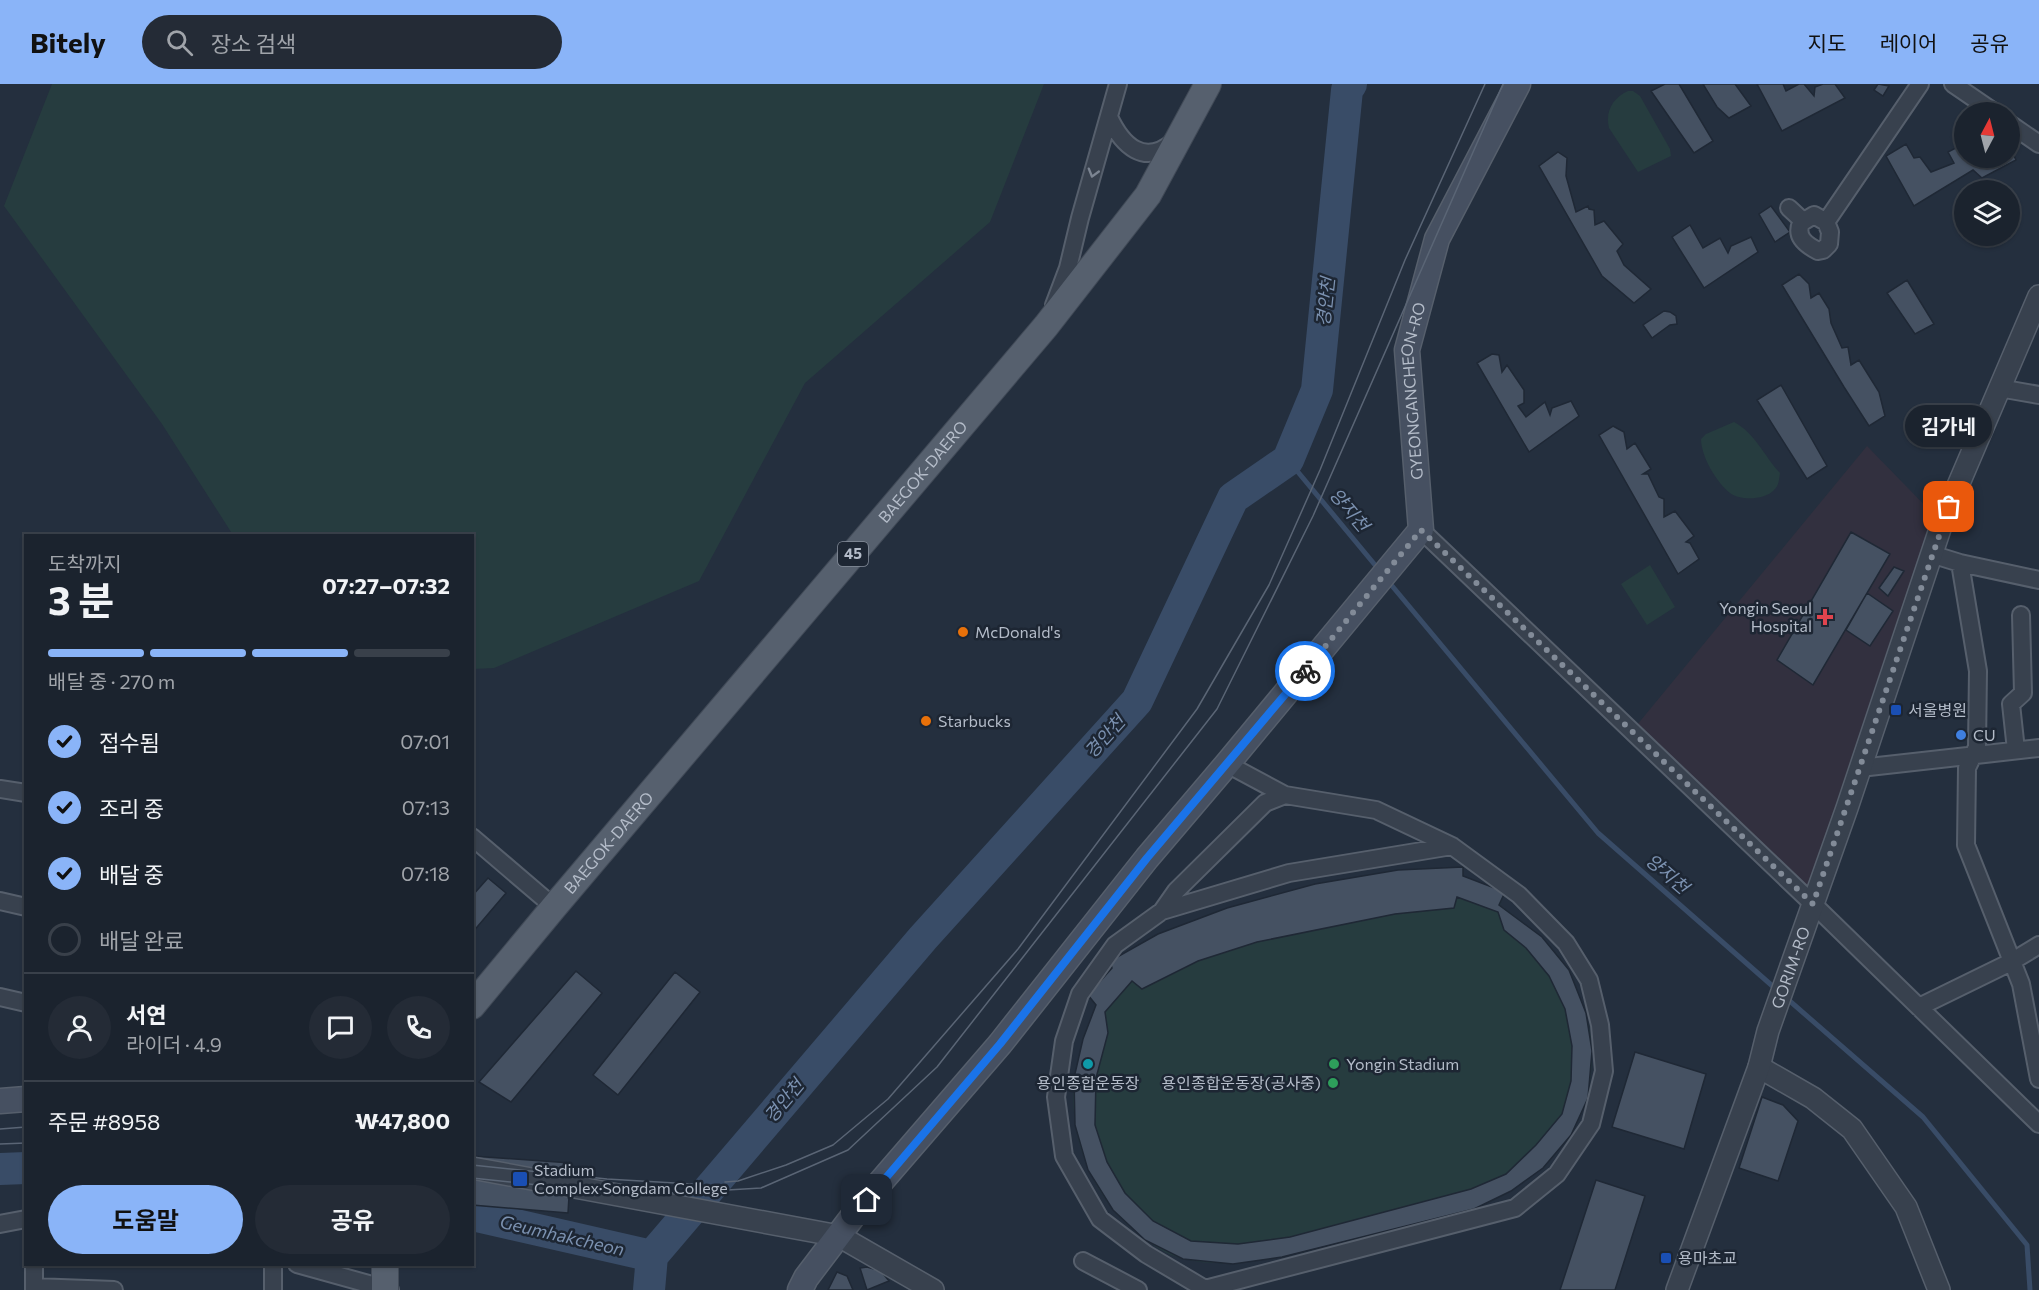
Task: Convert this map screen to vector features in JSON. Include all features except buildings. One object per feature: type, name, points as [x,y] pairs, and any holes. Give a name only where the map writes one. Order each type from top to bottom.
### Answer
[{"type":"main road","name":"BAEGOK-DAERO","points":[[474,1004],[1046,326],[1148,195],[1208,84]]},
{"type":"main road","name":"GYEONGANCHEON-RO","points":[[1416,537],[1407,350],[1437,239],[1518,84]]},
{"type":"main road","points":[[800,1290],[806,1278],[867,1200],[1000,1044],[1147,858],[1416,537]]},
{"type":"main road","points":[[0,1101],[24,1099]]},
{"type":"street","points":[[1046,326],[1068,268],[1118,84]]},
{"type":"street","points":[[1826,222],[1920,84]]},
{"type":"street","points":[[1953,84],[1979,102]]},
{"type":"street","points":[[1109,117],[1122,140],[1138,151],[1149,154],[1163,151],[1180,137]]},
{"type":"street","points":[[2020,131],[2039,144]]},
{"type":"street","points":[[1789,208],[1803,221]]},
{"type":"street","points":[[1814,215],[1826,222],[1833,248],[1818,251],[1805,244],[1799,232],[1803,221],[1814,215]]},
{"type":"street","name":"GORIM-RO","points":[[1677,1290],[1760,1067],[1768,1031],[1860,768],[1942,523],[2039,296]]},
{"type":"street","points":[[1999,388],[2039,395]]},
{"type":"street","points":[[1416,537],[1919,1007],[2039,1124]]},
{"type":"street","points":[[1931,554],[1960,563],[2039,580]]},
{"type":"street","points":[[1960,563],[1978,671],[1977,747],[1967,768],[1966,845],[2021,984],[2039,1079]]},
{"type":"street","points":[[2016,750],[2010,704],[2023,693],[2022,615]]},
{"type":"street","points":[[1860,768],[2039,748]]},
{"type":"street","points":[[1227,764],[1285,795],[1376,810],[1452,846],[1519,895],[1566,943],[1589,980],[1600,1025],[1604,1071],[1591,1125],[1557,1174],[1515,1208],[1205,1290],[1146,1254],[1100,1219],[1064,1156],[1056,1097],[1064,1041],[1080,994],[1115,945],[1162,910],[1176,891],[1265,803],[1285,795]]},
{"type":"street","points":[[0,789],[24,792]]},
{"type":"street","points":[[474,839],[554,907]]},
{"type":"street","points":[[1162,910],[1289,873],[1452,846]]},
{"type":"street","points":[[0,901],[24,907]]},
{"type":"street","points":[[1919,1007],[2012,962],[2039,945]]},
{"type":"street","points":[[0,997],[24,1003]]},
{"type":"street","points":[[1760,1067],[1813,1098],[1852,1129],[1906,1207],[1939,1290]]},
{"type":"street","points":[[474,1168],[839,1236],[904,1281],[933,1290]]},
{"type":"street","points":[[0,1224],[24,1219]]},
{"type":"street","points":[[1083,1261],[1138,1290]]},
{"type":"street","points":[[34,1266],[34,1289],[114,1290]]},
{"type":"street","points":[[273,1266],[273,1290]]},
{"type":"street","points":[[306,1266],[387,1283]]},
{"type":"shaded area","points":[[1867,446],[1942,523],[1813,904],[1632,731]]},
{"type":"green space","points":[[52,84],[1044,84],[990,222],[805,383],[699,581],[494,668],[474,669],[474,534],[232,534],[162,424],[4,206]]},
{"type":"green space","points":[[1628,91],[1633,91],[1640,96],[1670,149],[1671,156],[1638,172],[1609,128],[1608,122],[1609,111],[1614,101]]},
{"type":"green space","points":[[1734,422],[1754,438],[1780,473],[1777,487],[1765,496],[1746,498],[1734,496],[1720,482],[1706,461],[1701,439],[1706,434]]},
{"type":"green space","points":[[1650,565],[1675,607],[1647,625],[1621,584]]},
{"type":"green space","name":"Yongin Stadium","points":[[1463,867],[1463,876],[1505,892],[1500,905],[1554,950],[1570,972],[1580,997],[1589,1026],[1592,1054],[1590,1081],[1583,1106],[1572,1130],[1556,1153],[1536,1173],[1512,1190],[1479,1206],[1443,1218],[1277,1258],[1230,1263],[1206,1263],[1184,1259],[1160,1249],[1125,1222],[1100,1192],[1091,1174],[1083,1156],[1074,1116],[1073,1096],[1076,1068],[1083,1040],[1096,1005],[1088,995],[1112,969],[1110,961],[1158,934],[1227,908],[1315,884],[1398,870]]},
{"type":"waterway","name":"경안천","points":[[649,1290],[652,1256],[923,938],[1137,701],[1233,498],[1288,460],[1317,390],[1347,90],[1351,84]]},
{"type":"waterway","name":"양지천","points":[[1288,460],[1380,571]]},
{"type":"waterway","name":"양지천","points":[[1388,581],[1598,833],[1777,990]]},
{"type":"waterway","name":"양지천","points":[[1784,996],[1923,1117],[2027,1245],[2030,1290]]},
{"type":"waterway","name":"Geumhakcheon","points":[[0,1169],[24,1168]]},
{"type":"waterway","name":"Geumhakcheon","points":[[474,1215],[652,1256]]},
{"type":"tram line","points":[[725,1182],[738,1181],[786,1165],[833,1145],[888,1099],[1018,949],[1197,709],[1269,585],[1320,470],[1405,260],[1485,84]]},
{"type":"tram line","points":[[474,1178],[585,1190],[677,1193],[761,1188],[848,1150],[937,1067],[1217,709],[1313,516],[1503,84]]},
{"type":"tram line","points":[[0,1129],[24,1127]]},
{"type":"tram line","points":[[0,1144],[24,1143]]},
{"type":"tram line","points":[[474,1165],[607,1179],[692,1184]]},
{"type":"way so far","points":[[1305,671],[1421,530],[1813,904],[1949,507]]},
{"type":"place","name":"김가네","points":[[1949,507]]},
{"type":"place","name":"Yongin Seoul Hospital","points":[[1825,617]]},
{"type":"place","name":"McDonald's","points":[[963,632]]},
{"type":"place","name":"서울병원","points":[[1896,710]]},
{"type":"place","name":"Starbucks","points":[[926,721]]},
{"type":"place","name":"CU","points":[[1961,735]]},
{"type":"place","name":"용인종합운동장","points":[[1088,1064]]},
{"type":"place","name":"Yongin Stadium","points":[[1334,1064]]},
{"type":"place","name":"용인종합운동장(공사중)","points":[[1333,1083]]},
{"type":"place","name":"Stadium Complex·Songdam College","points":[[520,1179]]},
{"type":"place","name":"용마초교","points":[[1666,1258]]},
{"type":"route","points":[[867,1200],[1000,1044],[1147,858],[1305,671]]}]
